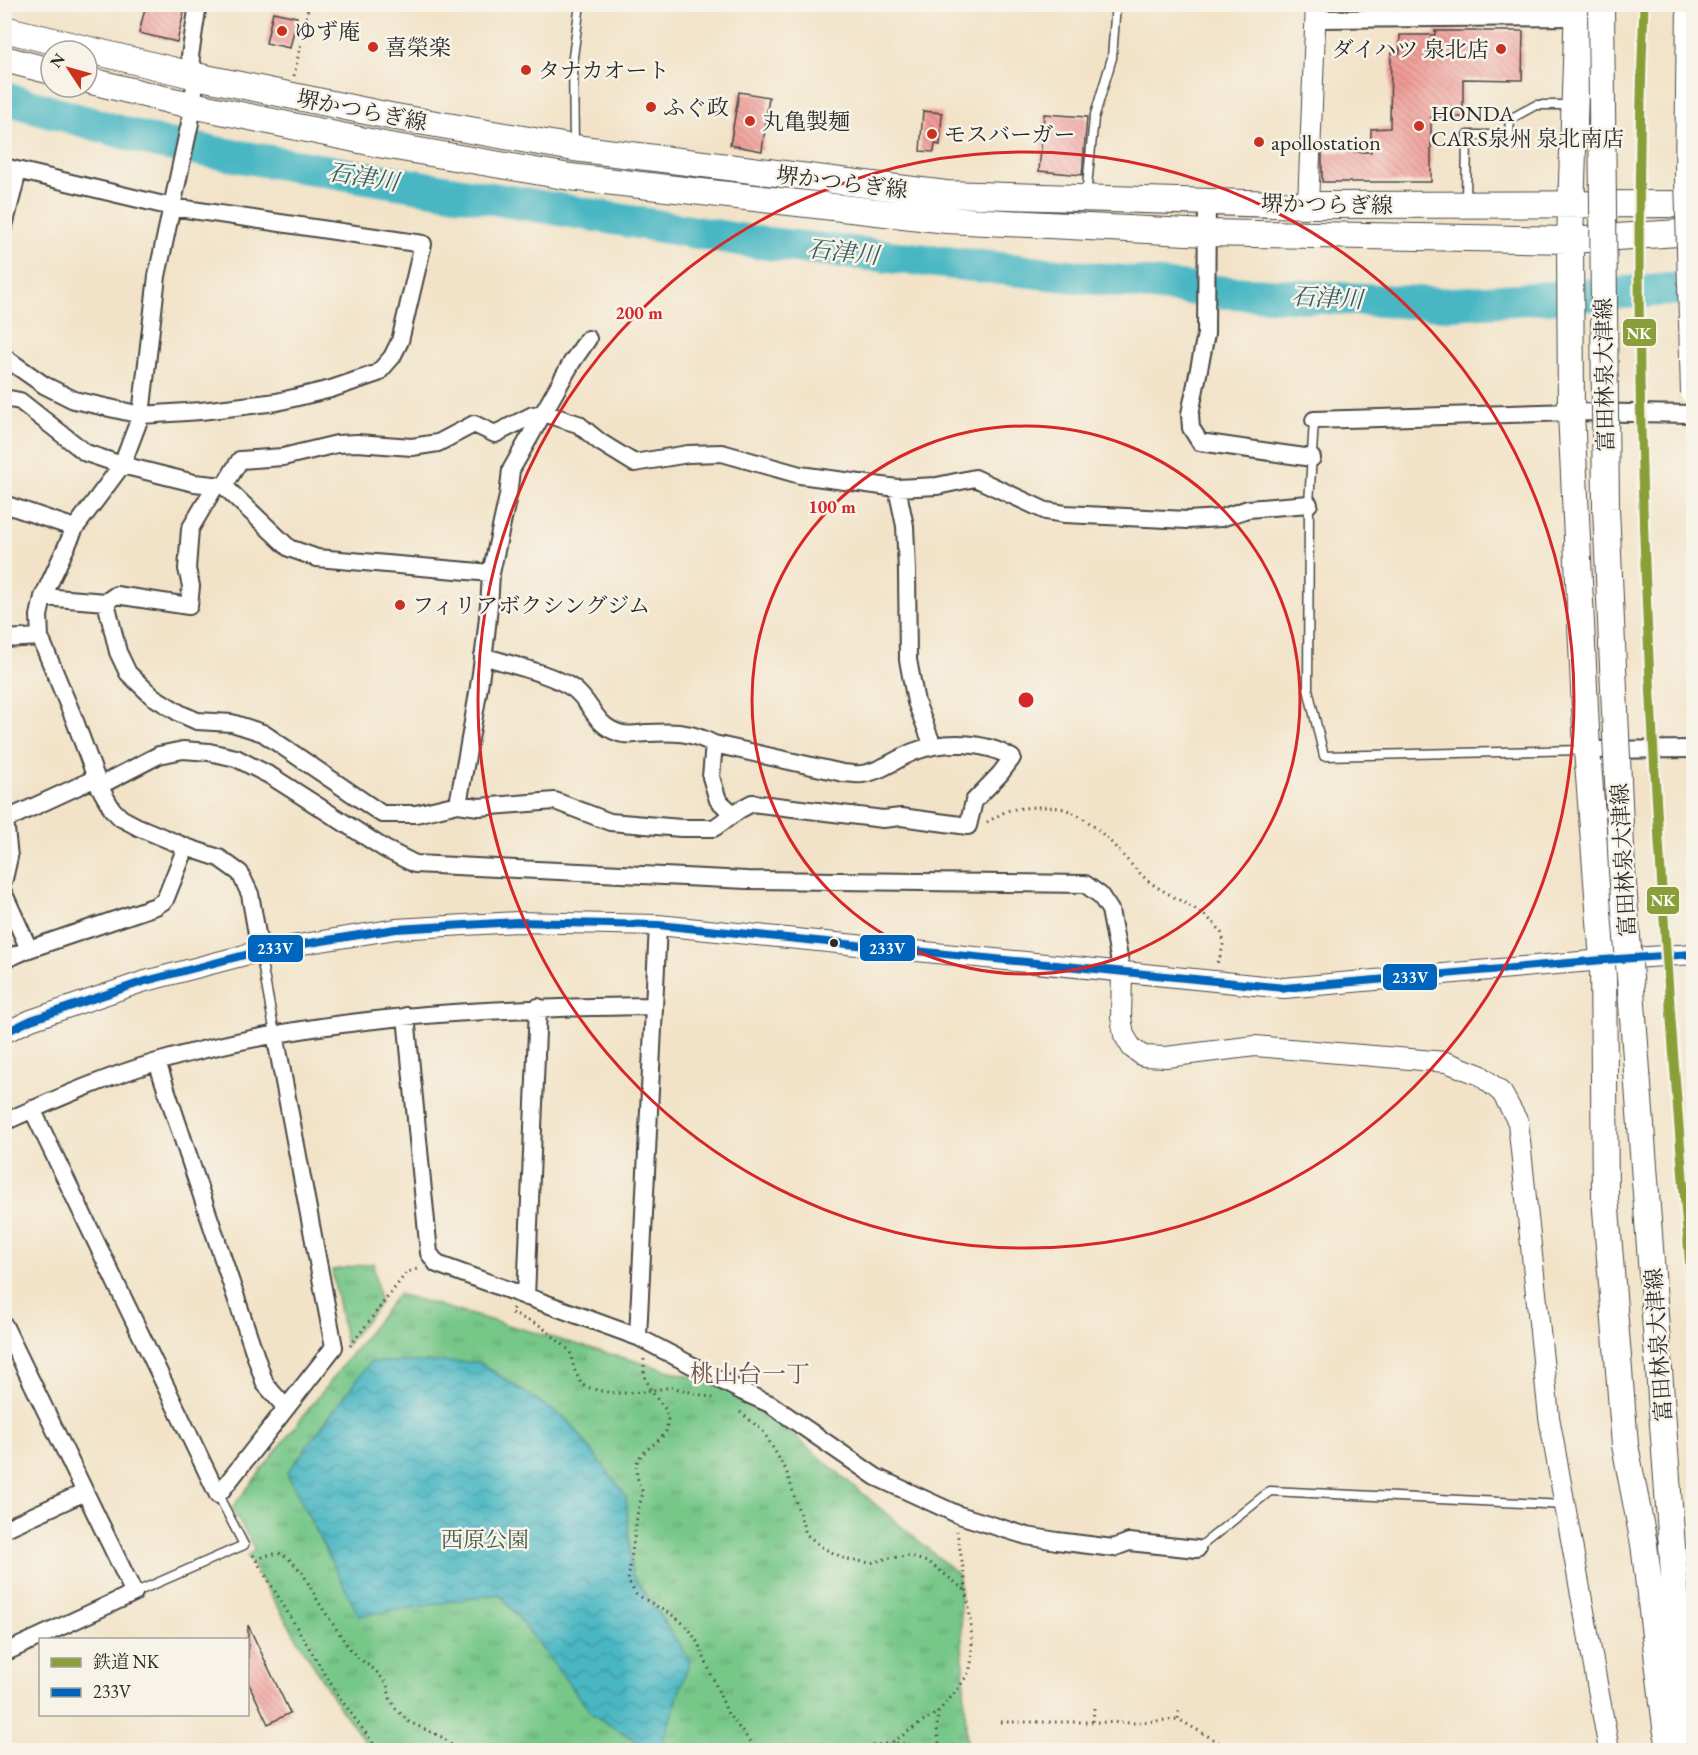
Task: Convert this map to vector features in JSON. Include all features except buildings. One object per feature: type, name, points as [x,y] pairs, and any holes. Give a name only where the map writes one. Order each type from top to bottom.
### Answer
[{"type":"main road","name":"富田林泉大津線","points":[[1601,4],[1606,508],[1622,871],[1687,1750]]},
{"type":"main road","points":[[1690,4],[1688,178],[1694,393]]},
{"type":"main road","points":[[1578,10],[1570,248],[1571,412],[1587,750],[1603,960],[1605,1197],[1625,1445],[1644,1544],[1666,1727],[1671,1750]]},
{"type":"main road","name":"堺かつらぎ線","points":[[4,29],[196,76],[390,116],[574,148],[946,194],[1308,205],[1694,204]]},
{"type":"main road","points":[[4,59],[39,68]]},
{"type":"main road","name":"堺かつらぎ線","points":[[99,84],[190,117],[384,145],[570,177],[947,220],[1207,245],[1570,248],[1694,232]]},
{"type":"street","points":[[198,4],[190,56],[196,76],[190,117],[157,276],[141,415],[122,465],[75,528],[43,597],[39,616],[40,637],[75,721],[97,782],[112,809],[121,818],[138,827],[219,858],[240,873],[250,894],[260,951]]},
{"type":"street","points":[[1308,205],[1316,12],[1578,10]]},
{"type":"street","points":[[4,226],[11,169],[172,207],[423,244],[400,341],[392,357],[378,373],[331,389],[277,402],[141,415],[74,400],[44,385],[4,357]]},
{"type":"street","points":[[1207,202],[1206,334],[1190,414],[1191,428],[1200,442],[1312,458]]},
{"type":"street","points":[[458,804],[483,656],[491,573],[508,495],[511,470],[572,362],[588,339]]},
{"type":"street","points":[[4,398],[20,401],[86,453],[122,465],[194,483],[220,486],[289,548],[317,558],[491,573]]},
{"type":"street","points":[[1314,420],[1571,412],[1694,414]]},
{"type":"street","points":[[43,597],[106,602],[116,595],[189,606],[191,586],[187,568],[190,530],[240,460],[283,457],[337,444],[412,447],[438,443],[474,424],[495,434],[533,415],[543,413],[578,424],[600,442],[634,463],[688,454],[722,453],[800,475],[897,488],[937,486],[975,478],[1046,511],[1065,514],[1187,520],[1221,518],[1248,508],[1309,504]]},
{"type":"street","points":[[897,488],[902,507],[906,548],[908,660],[915,702],[933,746]]},
{"type":"street","points":[[4,504],[75,528]]},
{"type":"street","points":[[106,602],[118,652],[128,673],[152,696],[197,721],[232,723],[263,733],[382,814],[416,814],[458,804],[480,807],[555,801],[610,822],[681,828],[714,828],[752,803],[883,819],[901,817],[968,826],[974,801],[1012,758],[999,750],[975,745],[933,746],[914,752],[879,769],[862,774],[843,773],[714,744],[696,735],[668,732],[622,735],[608,729],[598,721],[586,701],[574,689],[552,678],[483,656]]},
{"type":"street","points":[[4,639],[40,637]]},
{"type":"street","points":[[714,744],[711,777],[718,800],[733,814]]},
{"type":"street","points":[[1587,750],[1694,749]]},
{"type":"street","points":[[4,879],[9,857],[6,820],[159,754],[183,750],[209,752],[236,758],[271,776],[385,849],[415,864],[747,880],[1085,884],[1100,895],[1110,910],[1122,973],[1121,1017],[1124,1035],[1132,1048],[1143,1056],[1166,1057],[1255,1046],[1446,1062],[1480,1075],[1502,1093],[1518,1122],[1549,1417],[1608,1750]]},
{"type":"street","points":[[4,960],[156,906],[165,900],[186,847]]},
{"type":"street","points":[[4,894],[30,949]]},
{"type":"street","points":[[4,1033],[31,1020],[142,982],[260,951],[396,929],[517,922],[658,925],[1284,988],[1694,954]]},
{"type":"street","points":[[638,1337],[658,925]]},
{"type":"street","points":[[4,1122],[32,1109],[157,1062],[275,1034],[406,1016],[538,1007],[653,1006]]},
{"type":"street","points":[[520,1302],[538,1007]]},
{"type":"street","points":[[406,1016],[429,1253],[437,1264],[520,1302],[638,1337],[770,1404],[876,1477],[959,1515],[1026,1536],[1057,1541],[1113,1548],[1129,1542],[1197,1549]]},
{"type":"street","points":[[32,1109],[218,1495],[334,1347],[275,1034]]},
{"type":"street","points":[[157,1062],[265,1384],[286,1408]]},
{"type":"street","points":[[4,1325],[134,1593],[4,1653]]},
{"type":"street","points":[[4,1529],[86,1492]]},
{"type":"lane","points":[[574,148],[573,57],[580,4]]},
{"type":"lane","points":[[1086,197],[1094,118],[1112,58],[1116,4]]},
{"type":"lane","points":[[1466,205],[1467,135],[1509,135],[1510,119],[1536,105],[1575,105]]},
{"type":"lane","points":[[1314,420],[1309,504],[1308,689],[1324,756],[1587,750]]},
{"type":"lane","points":[[260,951],[275,1034]]},
{"type":"lane","points":[[1197,1549],[1270,1491],[1565,1505]]},
{"type":"lane","points":[[134,1593],[244,1545],[218,1495]]},
{"type":"path","points":[[290,96],[309,4]]},
{"type":"path","points":[[968,826],[981,825],[1007,811],[1033,807],[1065,809],[1091,825],[1113,842],[1147,879],[1209,920],[1220,930],[1224,949],[1208,981]]},
{"type":"path","points":[[346,1352],[407,1272],[420,1268],[430,1272]]},
{"type":"path","points":[[520,1302],[511,1313],[541,1326],[570,1351],[574,1369],[582,1385],[599,1392],[624,1394],[671,1387],[723,1400]]},
{"type":"path","points":[[634,1355],[645,1359],[644,1374],[651,1391],[666,1410],[668,1420],[662,1437],[641,1455],[636,1464],[637,1477],[643,1493],[638,1510],[628,1581],[636,1594],[677,1618],[689,1629],[698,1642],[728,1714],[757,1750]]},
{"type":"path","points":[[733,1407],[763,1431],[786,1470],[806,1534],[823,1548],[846,1559],[870,1563],[909,1556],[930,1563],[966,1591]]},
{"type":"path","points":[[884,1750],[938,1712],[959,1688],[970,1669],[972,1649],[956,1527],[959,1515]]},
{"type":"path","points":[[244,1545],[257,1561],[337,1694],[378,1750]]},
{"type":"path","points":[[257,1561],[264,1556],[279,1553],[290,1559],[302,1572],[347,1645],[387,1684],[390,1698],[396,1709],[409,1722],[444,1738],[456,1750]]},
{"type":"path","points":[[1093,1722],[1094,1708]]},
{"type":"path","points":[[1178,1719],[1179,1711]]},
{"type":"path","points":[[855,1750],[878,1744],[903,1742],[940,1750],[937,1729],[938,1712]]},
{"type":"path","points":[[1001,1722],[1133,1724],[1178,1719],[1233,1750]]},
{"type":"green space","points":[[373,1263],[380,1303],[346,1345],[332,1270]]},
{"type":"green space","name":"西原公園","points":[[398,1294],[741,1391],[959,1575],[967,1750],[371,1750],[334,1699],[247,1556],[255,1550],[232,1508]]},
{"type":"water","points":[[370,1362],[479,1362],[569,1421],[626,1496],[632,1574],[690,1660],[660,1750],[651,1750],[592,1714],[500,1594],[359,1616],[287,1473]]},
{"type":"waterway","name":"石津川","points":[[4,98],[159,143],[754,242],[1221,292],[1446,304],[1694,288]]},
{"type":"rail line","name":"NK","points":[[1644,4],[1639,333],[1649,662],[1669,990],[1694,1318]]},
{"type":"transit line","name":"233V","points":[[4,1033],[31,1020],[142,982],[260,951],[396,929],[517,922],[658,925],[1284,988],[1694,954]]},
{"type":"place","name":"ゆず庵","points":[[282,31]]},
{"type":"place","name":"喜榮楽","points":[[373,47]]},
{"type":"place","name":"ダイハツ 泉北店","points":[[1501,49]]},
{"type":"place","name":"タナカオート","points":[[526,70]]},
{"type":"place","name":"ふぐ政","points":[[651,107]]},
{"type":"place","name":"丸亀製麺","points":[[750,121]]},
{"type":"place","name":"HONDA CARS泉州 泉北南店","points":[[1419,126]]},
{"type":"place","name":"モスバーガー","points":[[932,134]]},
{"type":"place","name":"apollostation","points":[[1259,142]]},
{"type":"place","name":"フィリアボクシングジム","points":[[400,605]]},
{"type":"district","name":"桃山台一丁","points":[[750,1374]]}]
